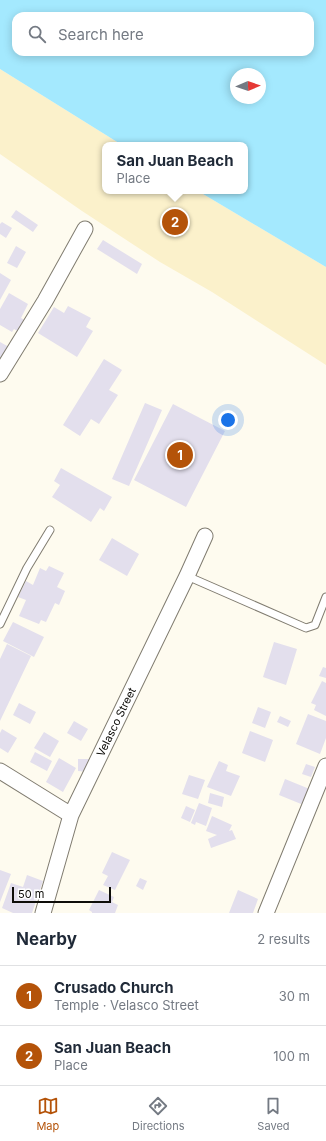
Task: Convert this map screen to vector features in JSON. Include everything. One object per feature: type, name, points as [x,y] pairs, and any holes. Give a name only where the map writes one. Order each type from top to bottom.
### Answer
[{"type":"street","points":[[0,374],[45,301],[85,229]]},
{"type":"street","name":"Velasco Street","points":[[43,913],[71,815],[205,536]]},
{"type":"street","points":[[266,913],[326,766]]},
{"type":"street","points":[[0,771],[71,815]]},
{"type":"lane","points":[[0,624],[27,568],[50,530]]},
{"type":"lane","points":[[187,576],[306,628],[315,625],[326,597]]},
{"type":"sand","points":[[0,69],[117,142],[102,142],[102,194],[203,194],[326,267],[326,365],[212,292],[160,262],[82,211],[0,154]]},
{"type":"water","points":[[0,0],[326,0],[326,267],[203,194],[248,194],[248,142],[117,142],[0,69]]},
{"type":"building","points":[[16,210],[38,225],[33,232],[11,217]]},
{"type":"building","points":[[2,222],[12,228],[6,238],[0,234],[0,224]]},
{"type":"building","points":[[103,240],[142,264],[137,274],[97,249]]},
{"type":"building","points":[[16,246],[26,252],[17,268],[7,263]]},
{"type":"building","points":[[0,273],[11,280],[0,300]]},
{"type":"building","points":[[9,293],[28,304],[21,318],[28,322],[21,333],[14,329],[12,332],[0,325],[0,309]]},
{"type":"building","points":[[68,306],[91,318],[86,327],[93,331],[77,357],[38,333],[54,307],[64,313]]},
{"type":"building","points":[[0,342],[9,347],[0,363]]},
{"type":"building","points":[[104,359],[122,370],[109,390],[118,395],[99,424],[91,419],[80,436],[63,425]]},
{"type":"building","points":[[145,403],[162,410],[129,486],[112,479]]},
{"type":"building","points":[[173,404],[225,431],[186,507],[134,480]]},
{"type":"building","points":[[61,468],[112,497],[104,511],[100,508],[91,522],[52,497],[60,485],[54,481]]},
{"type":"building","points":[[112,538],[139,554],[127,576],[99,560]]},
{"type":"building","points":[[49,566],[64,573],[57,587],[65,591],[59,605],[55,603],[46,622],[41,620],[39,624],[19,616],[26,600],[18,597],[26,581],[33,585],[40,568],[46,571]]},
{"type":"building","points":[[13,622],[44,637],[34,657],[3,641]]},
{"type":"building","points":[[274,642],[297,649],[286,685],[263,677]]},
{"type":"building","points":[[7,644],[31,656],[0,721],[0,659]]},
{"type":"building","points":[[323,667],[326,668],[326,678],[319,676]]},
{"type":"building","points":[[322,681],[326,683],[326,716],[314,710],[316,705],[311,703]]},
{"type":"building","points":[[19,703],[36,712],[30,724],[13,715]]},
{"type":"building","points":[[258,707],[271,712],[265,728],[252,723]]},
{"type":"building","points":[[308,714],[326,721],[326,738],[320,754],[296,744]]},
{"type":"building","points":[[280,716],[291,721],[288,727],[277,722]]},
{"type":"building","points":[[74,721],[88,729],[81,741],[67,733]]},
{"type":"building","points":[[2,729],[17,738],[8,753],[0,748],[0,733]]},
{"type":"building","points":[[250,731],[273,740],[265,762],[242,753]]},
{"type":"building","points":[[44,732],[59,741],[50,757],[34,748]]},
{"type":"building","points":[[35,752],[52,761],[47,771],[30,762]]},
{"type":"building","points":[[59,758],[76,768],[63,792],[46,782]]},
{"type":"building","points":[[78,759],[89,759],[89,772],[78,771]]},
{"type":"building","points":[[219,761],[228,765],[226,771],[240,776],[231,796],[207,787]]},
{"type":"building","points":[[306,764],[315,767],[311,777],[302,774]]},
{"type":"building","points":[[189,775],[205,780],[198,799],[182,794]]},
{"type":"building","points":[[285,779],[312,790],[306,806],[279,795]]},
{"type":"building","points":[[210,793],[224,797],[222,807],[208,803]]},
{"type":"building","points":[[199,803],[212,808],[206,826],[196,822],[195,825],[191,823]]},
{"type":"building","points":[[186,806],[195,810],[190,822],[181,818]]},
{"type":"building","points":[[212,816],[232,825],[229,831],[232,830],[236,839],[211,848],[208,839],[217,835],[206,831]]},
{"type":"building","points":[[112,852],[130,860],[115,890],[103,885],[108,876],[102,873]]},
{"type":"building","points":[[0,870],[11,874],[0,902]]},
{"type":"building","points":[[27,875],[43,881],[32,913],[13,913],[2,908],[11,883],[23,887]]},
{"type":"building","points":[[140,878],[147,881],[143,890],[136,886]]},
{"type":"building","points":[[99,890],[114,897],[112,902],[118,905],[115,913],[92,913],[89,910]]},
{"type":"building","points":[[238,890],[258,899],[253,913],[229,913]]},
{"type":"place","name":"San Juan Beach","points":[[175,222]]},
{"type":"place","name":"Crusado Church","points":[[180,455]]}]
